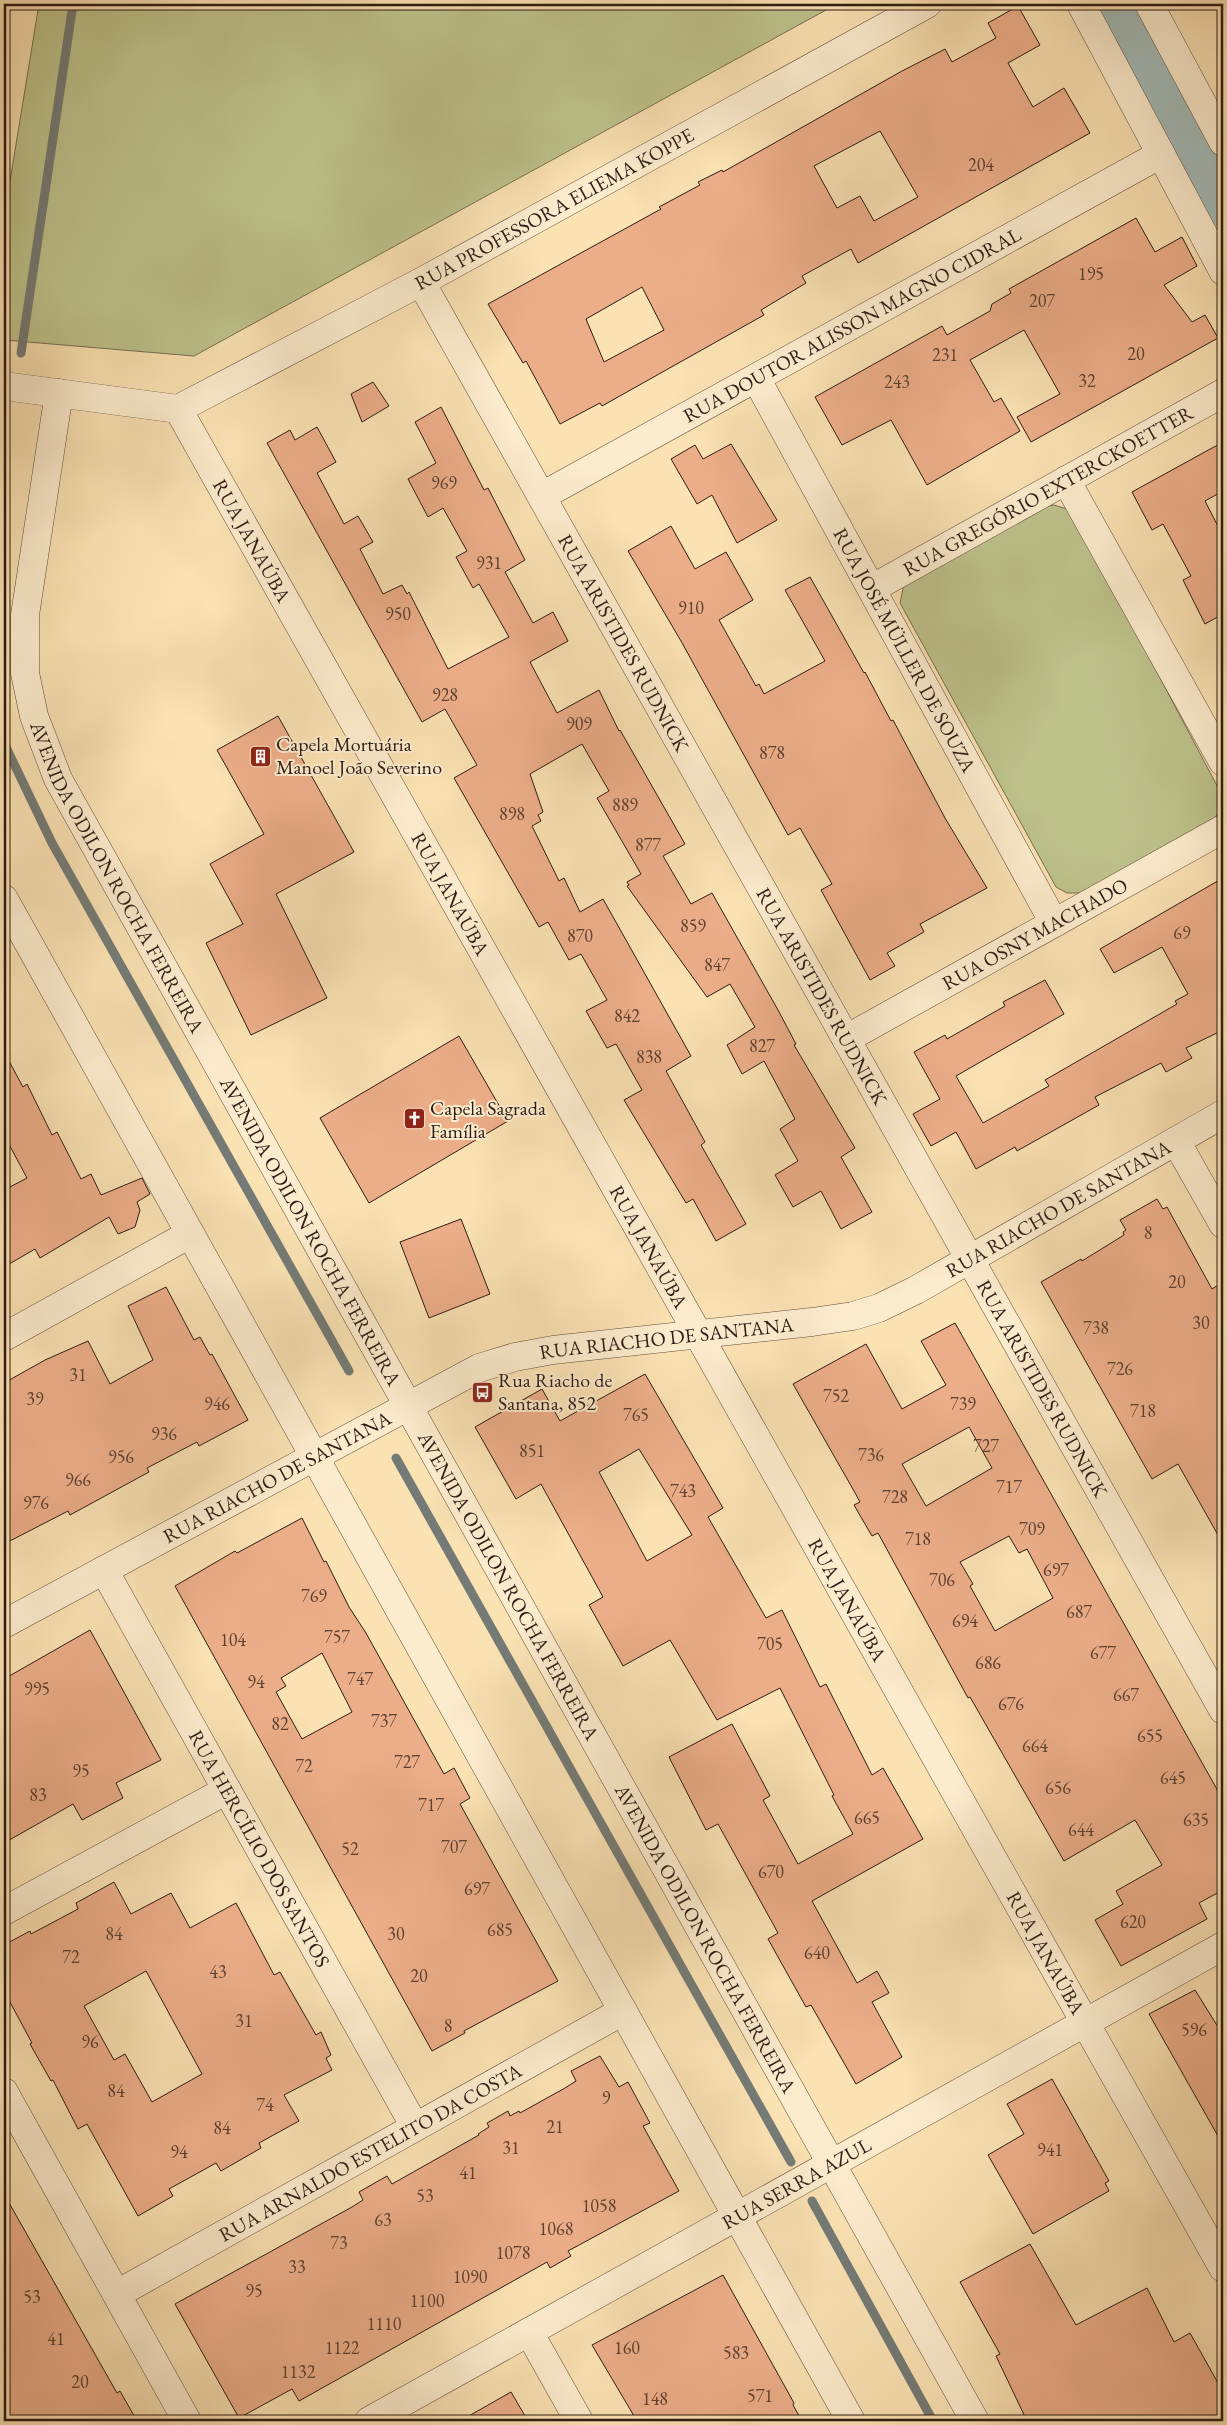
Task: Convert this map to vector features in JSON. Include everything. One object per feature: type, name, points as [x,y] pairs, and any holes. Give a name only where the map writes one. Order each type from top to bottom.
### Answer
[{"type":"street","name":"RUA PROFESSORA ELIEMA KOPPE","points":[[178,409],[421,282],[927,4]]},
{"type":"street","points":[[1081,4],[1223,271]]},
{"type":"street","points":[[1149,4],[1220,128]]},
{"type":"street","name":"RUA DOUTOR ALISSON MAGNO CIDRAL","points":[[542,496],[1161,154]]},
{"type":"street","name":"RUA ARISTIDES RUDNICK","points":[[421,282],[970,1259],[1219,1693]]},
{"type":"street","name":"RUA JOSÉ MÜLLER DE SOUZA","points":[[756,378],[873,588],[1054,923]]},
{"type":"street","points":[[4,386],[178,409]]},
{"type":"street","name":"AVENIDA ODILON ROCHA FERREIRA","points":[[59,393],[25,615],[25,673],[34,716],[44,748],[58,779],[975,2421]]},
{"type":"street","name":"RUA GREGÓRIO EXTERCKOETTER","points":[[873,588],[1223,393]]},
{"type":"street","name":"RUA JANAÚBA","points":[[178,409],[1223,2268]]},
{"type":"street","points":[[1066,480],[1223,762]]},
{"type":"street","name":"RUA OSNY MACHADO","points":[[846,1039],[1223,829]]},
{"type":"street","points":[[4,899],[851,2421]]},
{"type":"street","name":"RUA RIACHO DE SANTANA","points":[[4,1624],[479,1368],[516,1357],[553,1350],[699,1335],[853,1316],[879,1308],[916,1290],[1223,1114]]},
{"type":"street","points":[[1176,1141],[1223,1224]]},
{"type":"street","points":[[4,1337],[190,1234]]},
{"type":"street","name":"RUA HERCÍLIO DOS SANTOS","points":[[104,1570],[415,2127]]},
{"type":"street","points":[[4,1911],[226,1790]]},
{"type":"street","name":"RUA SERRA AZUL","points":[[369,2421],[1223,1946]]},
{"type":"street","name":"RUA ARNALDO ESTELITO DA COSTA","points":[[117,2294],[623,2011]]},
{"type":"street","points":[[4,2092],[187,2421]]},
{"type":"street","points":[[529,2332],[579,2421]]},
{"type":"green space","points":[[39,4],[837,4],[194,356],[4,340],[4,218]]},
{"type":"green space","points":[[1054,505],[1067,509],[1076,519],[1223,797],[1222,807],[1213,821],[1080,893],[1067,893],[1056,887],[900,603],[904,584],[1047,506]]},
{"type":"building","points":[[1018,6],[1040,45],[1008,63],[1033,107],[1064,88],[1090,133],[858,263],[851,249],[802,276],[806,283],[761,310],[764,315],[602,406],[600,403],[560,424],[526,361],[523,363],[488,304],[661,209],[659,207],[700,185],[698,182],[722,170],[723,172],[902,71],[945,49],[952,62],[996,38],[988,23]],"holes":[[[880,131],[918,197],[874,221],[860,196],[837,208],[814,166]],[[642,287],[664,330],[604,362],[586,319]]]},
{"type":"building","points":[[1136,218],[1155,252],[1182,237],[1197,266],[1164,285],[1192,322],[1205,315],[1218,338],[1031,442],[1017,417],[1060,394],[1024,330],[970,360],[994,402],[1001,398],[1020,431],[927,485],[891,420],[842,445],[815,397],[942,326],[947,335],[990,311],[992,304],[1011,293],[1009,289]]},
{"type":"building","points":[[373,382],[389,406],[362,422],[351,394]]},
{"type":"building","points":[[441,407],[484,490],[488,488],[525,560],[505,572],[533,623],[553,612],[568,641],[530,662],[557,713],[599,690],[619,731],[685,844],[663,856],[691,904],[712,893],[778,1010],[796,1044],[794,1045],[855,1148],[841,1157],[872,1212],[841,1229],[821,1191],[793,1207],[775,1175],[798,1161],[780,1129],[795,1119],[764,1061],[742,1074],[727,1045],[755,1027],[730,984],[707,997],[627,886],[629,885],[627,882],[641,874],[597,798],[609,791],[582,744],[530,774],[543,812],[538,815],[541,821],[532,826],[559,881],[564,878],[580,912],[603,899],[691,1056],[666,1071],[705,1142],[701,1145],[746,1224],[716,1241],[693,1199],[686,1203],[624,1100],[642,1090],[616,1044],[607,1048],[586,1011],[607,1000],[581,954],[569,960],[548,922],[539,927],[454,778],[477,765],[445,709],[422,722],[267,443],[290,430],[295,440],[317,427],[336,462],[317,473],[344,524],[358,516],[373,542],[360,549],[383,594],[402,585],[407,594],[409,592],[448,669],[509,637],[479,584],[473,588],[456,557],[467,551],[443,508],[428,517],[408,479],[436,463],[415,422]]},
{"type":"building","points":[[1223,442],[1223,491],[1205,501],[1223,536],[1223,614],[1205,624],[1183,580],[1191,576],[1163,524],[1152,530],[1132,492]]},
{"type":"building","points":[[731,444],[777,520],[737,543],[712,495],[697,504],[671,459],[695,445],[703,459]]},
{"type":"building","points":[[671,526],[695,569],[726,552],[753,600],[719,620],[756,686],[759,684],[764,694],[825,661],[785,590],[810,577],[891,721],[893,720],[945,818],[987,888],[920,924],[924,932],[887,953],[895,966],[870,980],[821,890],[832,884],[800,828],[788,835],[681,641],[628,551]]},
{"type":"building","points":[[278,716],[354,852],[276,894],[327,998],[251,1035],[206,943],[243,924],[210,864],[264,834],[217,750]]},
{"type":"building","points":[[1223,878],[1223,1030],[1186,1048],[1192,1058],[1166,1072],[1161,1063],[1095,1097],[1099,1105],[1017,1151],[1015,1147],[976,1169],[956,1132],[931,1146],[913,1114],[940,1099],[914,1052],[945,1035],[947,1039],[1005,1006],[1003,1002],[1045,980],[1064,1014],[956,1076],[983,1123],[1049,1086],[1045,1080],[1177,1004],[1175,1001],[1188,994],[1162,947],[1114,973],[1100,949]]},
{"type":"building","name":"Capela Sagrada Família","points":[[459,1036],[508,1121],[369,1203],[320,1118]]},
{"type":"building","points":[[4,1052],[23,1087],[27,1084],[52,1135],[57,1132],[81,1179],[91,1174],[101,1195],[142,1178],[150,1194],[137,1202],[140,1210],[135,1227],[118,1234],[109,1217],[40,1258],[35,1249],[4,1267],[4,1190],[27,1178],[4,1135]]},
{"type":"building","points":[[1157,1199],[1163,1209],[1167,1207],[1212,1289],[1223,1282],[1223,1544],[1178,1464],[1152,1479],[1041,1282],[1081,1259],[1082,1261],[1124,1235],[1123,1232],[1126,1230],[1120,1220]]},
{"type":"building","points":[[461,1219],[490,1294],[429,1318],[400,1242]]},
{"type":"building","points":[[166,1287],[194,1340],[200,1337],[210,1355],[212,1354],[248,1420],[199,1446],[197,1442],[147,1468],[149,1472],[70,1515],[68,1511],[4,1544],[4,1383],[45,1360],[88,1341],[110,1384],[153,1360],[128,1306]]},
{"type":"building","points":[[955,1323],[1223,1800],[1223,1890],[1199,1903],[1207,1919],[1121,1966],[1095,1920],[1123,1904],[1116,1891],[1162,1865],[1135,1820],[1064,1861],[970,1697],[968,1698],[878,1533],[872,1536],[854,1505],[860,1502],[793,1384],[866,1344],[902,1409],[946,1385],[921,1341]],"holes":[[[969,1427],[992,1468],[926,1506],[902,1464]],[[1009,1536],[1019,1553],[1027,1549],[1053,1598],[995,1631],[970,1586],[973,1584],[960,1562]]]},
{"type":"building","points":[[645,1374],[723,1508],[708,1517],[766,1618],[782,1610],[820,1687],[826,1684],[872,1775],[883,1768],[923,1839],[812,1901],[857,1983],[877,1971],[889,1993],[872,2002],[902,2057],[856,2084],[811,2005],[806,2007],[768,1939],[778,1933],[718,1824],[706,1830],[669,1757],[732,1724],[770,1796],[763,1800],[798,1864],[853,1834],[832,1796],[834,1795],[780,1688],[717,1720],[670,1640],[623,1666],[589,1605],[603,1597],[541,1484],[516,1499],[475,1427],[542,1389],[560,1421]],"holes":[[[639,1449],[692,1535],[647,1561],[599,1472]]]},
{"type":"building","points":[[302,1518],[324,1562],[326,1561],[349,1607],[366,1633],[444,1774],[454,1768],[470,1798],[460,1804],[558,1981],[464,2031],[465,2033],[432,2051],[175,1586],[235,1551],[237,1553]],"holes":[[[322,1653],[352,1712],[302,1739],[276,1692],[286,1686],[281,1678]]]},
{"type":"building","points":[[90,1630],[161,1760],[116,1783],[123,1798],[82,1820],[73,1804],[4,1843],[4,1679]]},
{"type":"building","points":[[114,1882],[131,1914],[171,1893],[190,1928],[236,1903],[274,1975],[280,1972],[316,2035],[321,2032],[331,2055],[326,2058],[332,2070],[284,2095],[299,2121],[259,2143],[261,2148],[221,2171],[216,2163],[169,2189],[173,2196],[138,2216],[87,2124],[78,2129],[53,2080],[51,2081],[30,2044],[32,2043],[4,1991],[4,1945],[30,1931],[31,1934],[78,1909],[76,1903]],"holes":[[[146,1971],[202,2074],[152,2102],[125,2054],[114,2060],[84,2006]]]},
{"type":"building","points":[[1195,1990],[1223,2035],[1223,2145],[1149,2014]]},
{"type":"building","points":[[600,2056],[619,2087],[628,2082],[650,2123],[643,2126],[679,2191],[568,2251],[571,2256],[550,2268],[547,2262],[299,2401],[292,2389],[239,2418],[175,2304],[352,2207],[363,2200],[359,2192],[387,2176],[392,2184],[479,2135],[489,2127],[487,2123],[508,2111],[510,2116],[519,2111],[520,2113],[565,2088],[576,2081],[571,2071]]},
{"type":"building","points":[[1052,2079],[1109,2181],[1105,2183],[1109,2191],[1033,2234],[988,2155],[1024,2134],[1007,2104]]},
{"type":"building","points":[[4,2194],[117,2393],[120,2391],[137,2421],[4,2421]]},
{"type":"building","points":[[1030,2244],[1076,2325],[1147,2288],[1174,2342],[1190,2333],[1223,2392],[1223,2421],[1027,2421],[996,2356],[1000,2354],[960,2282]]},
{"type":"building","points":[[723,2275],[794,2403],[793,2405],[802,2421],[637,2421],[592,2345]]},
{"type":"building","points":[[511,2392],[528,2421],[460,2421]]},
{"type":"waterway","points":[[21,353],[73,4]]},
{"type":"waterway","points":[[1120,4],[1223,199]]},
{"type":"waterway","points":[[4,743],[52,843],[349,1371]]},
{"type":"waterway","points":[[396,1458],[791,2162]]},
{"type":"waterway","points":[[812,2201],[933,2421]]},
{"type":"place","name":"Capela Mortuária Manoel João Severino","points":[[260,756]]},
{"type":"place","name":"Capela Sagrada Família","points":[[414,1119]]},
{"type":"place","name":"Rua Riacho de Santana, 852","points":[[482,1392]]}]
